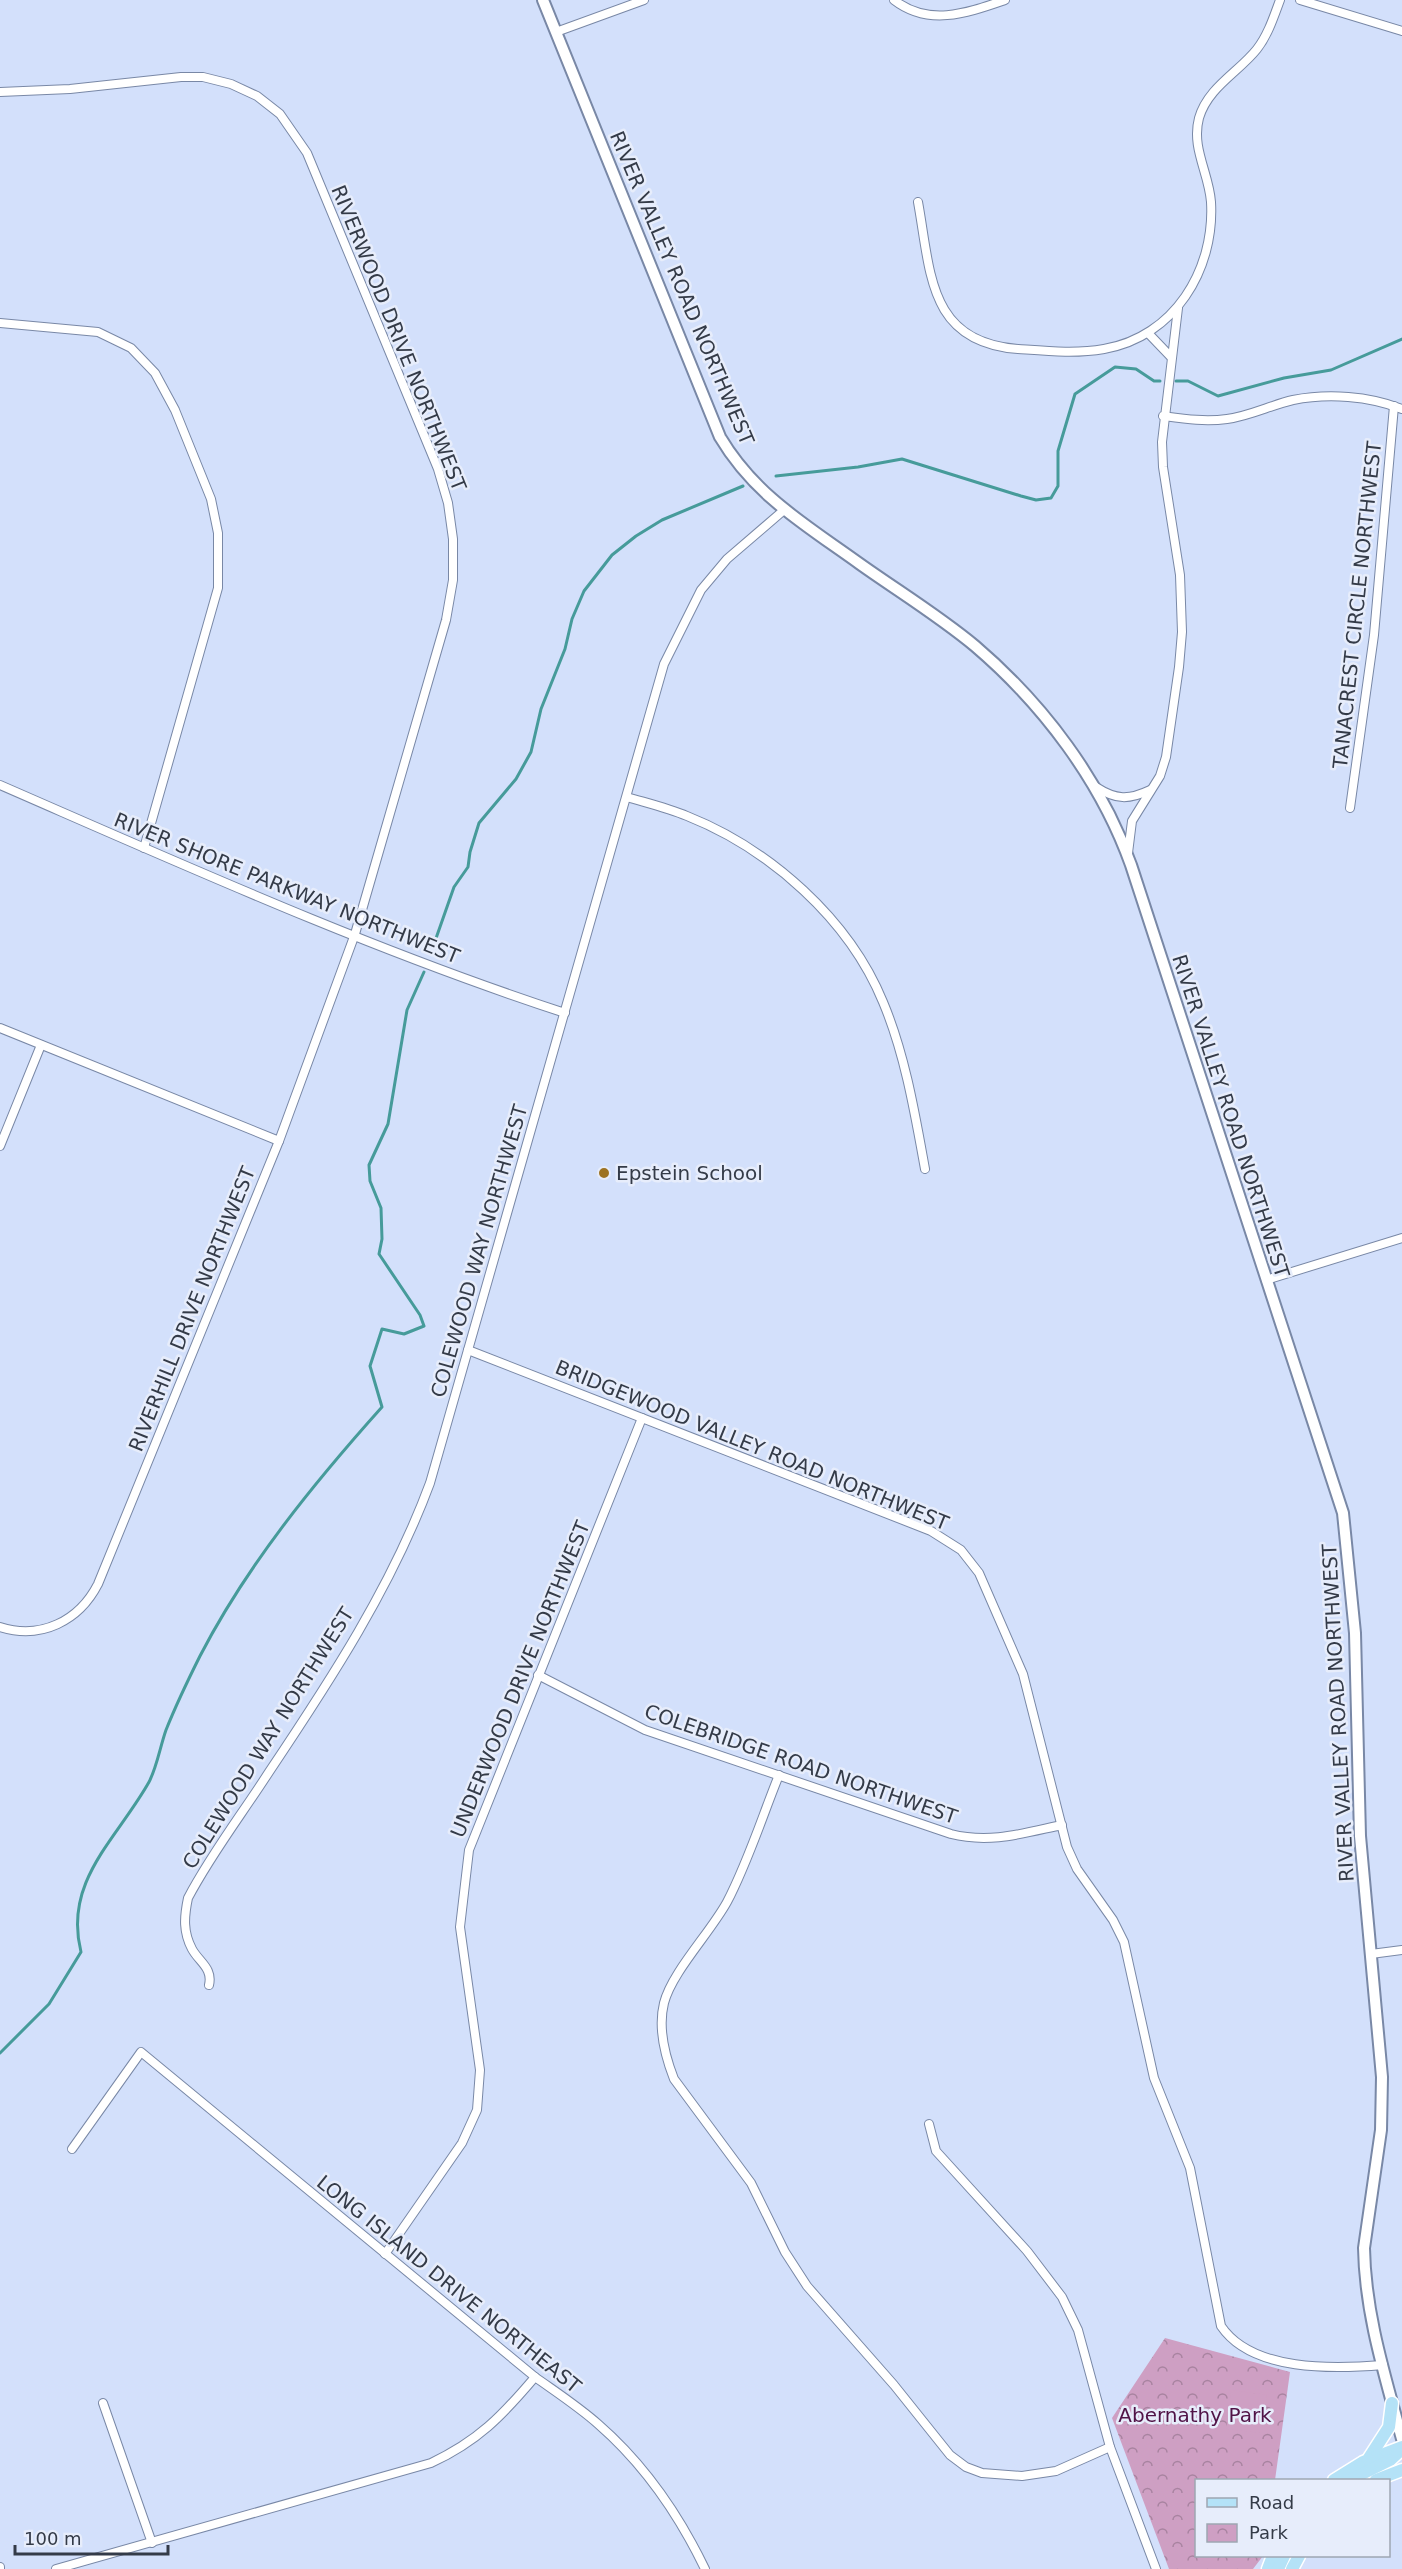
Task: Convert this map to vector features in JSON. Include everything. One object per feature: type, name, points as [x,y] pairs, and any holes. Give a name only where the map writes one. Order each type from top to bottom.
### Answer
[{"type":"main road","points":[[1366,2460],[1385,2435],[1392,2403],[1402,2411]]},
{"type":"main road","points":[[1337,2479],[1366,2460],[1402,2448]]},
{"type":"main road","points":[[1354,2479],[1390,2460],[1402,2448]]},
{"type":"main road","points":[[1381,2479],[1402,2470]]},
{"type":"street","name":"RIVER VALLEY ROAD NORTHWEST","points":[[543,0],[720,437],[748,478],[784,510],[989,658],[1040,713],[1096,786],[1127,854],[1343,1513],[1355,1633],[1360,1836],[1382,2058],[1381,2110],[1364,2258],[1373,2327],[1402,2439]]},
{"type":"street","points":[[556,32],[644,0]]},
{"type":"street","points":[[894,0],[921,14],[943,17],[963,14],[1005,0]]},
{"type":"street","points":[[918,202],[932,279],[941,305],[950,322],[967,335],[1002,348],[1065,352],[1105,349],[1135,340],[1148,333],[1178,308],[1200,273],[1210,234],[1210,200],[1198,156],[1199,119],[1215,89],[1259,47],[1280,0]]},
{"type":"street","points":[[1300,0],[1402,31]]},
{"type":"street","name":"RIVERWOOD DRIVE NORTHWEST","points":[[0,92],[70,90],[181,77],[203,78],[231,84],[257,96],[280,114],[307,153],[369,298],[442,480],[453,539],[453,580],[446,620],[355,934]]},
{"type":"street","points":[[1127,854],[1132,821],[1160,776],[1166,757],[1182,632],[1180,575],[1162,467],[1163,416],[1178,308]]},
{"type":"street","points":[[0,323],[98,332],[131,348],[155,373],[175,410],[211,499],[218,533],[218,588],[144,848]]},
{"type":"street","points":[[1148,333],[1171,357]]},
{"type":"street","points":[[1163,416],[1192,421],[1225,420],[1292,400],[1317,397],[1368,399],[1398,407]]},
{"type":"street","name":"TANACREST CIRCLE NORTHWEST","points":[[1350,808],[1374,635],[1398,407]]},
{"type":"street","name":"COLEWOOD WAY NORTHWEST","points":[[209,1985],[209,1971],[193,1951],[185,1933],[184,1916],[188,1898],[305,1718],[398,1559],[430,1483],[664,664],[701,590],[727,559],[784,510]]},
{"type":"street","name":"RIVER SHORE PARKWAY NORTHWEST","points":[[0,785],[144,848],[483,986],[565,1013]]},
{"type":"street","points":[[1096,786],[1110,796],[1123,798],[1134,797],[1151,790]]},
{"type":"street","points":[[627,797],[687,816],[744,845],[800,890],[845,935],[873,980],[891,1024],[915,1113],[925,1169]]},
{"type":"street","name":"RIVERHILL DRIVE NORTHWEST","points":[[0,1627],[22,1632],[49,1628],[73,1616],[93,1593],[279,1141],[355,934]]},
{"type":"street","points":[[0,1028],[279,1141]]},
{"type":"street","points":[[0,1146],[41,1045]]},
{"type":"street","points":[[1266,1280],[1402,1238]]},
{"type":"street","name":"BRIDGEWOOD VALLEY ROAD NORTHWEST","points":[[468,1350],[931,1531],[961,1550],[979,1573],[1023,1674],[1062,1825],[1077,1869],[1113,1920],[1124,1942],[1154,2078],[1190,2168],[1221,2326],[1231,2340],[1245,2350],[1289,2362],[1332,2369],[1383,2365]]},
{"type":"street","name":"UNDERWOOD DRIVE NORTHWEST","points":[[385,2254],[450,2163],[471,2127],[477,2110],[480,2070],[460,1927],[465,1868],[474,1833],[642,1418]]},
{"type":"street","name":"COLEBRIDGE ROAD NORTHWEST","points":[[538,1675],[645,1730],[967,1838],[999,1839],[1062,1825]]},
{"type":"street","points":[[779,1775],[727,1902],[665,2000],[662,2028],[668,2063],[674,2079],[751,2183],[785,2252],[807,2286],[894,2385],[950,2456],[982,2473],[1022,2476],[1056,2470],[1110,2447]]},
{"type":"street","points":[[1371,1954],[1402,1950]]},
{"type":"street","name":"LONG ISLAND DRIVE NORTHEAST","points":[[72,2149],[141,2052],[535,2377],[598,2424],[630,2454],[667,2502],[705,2569]]},
{"type":"street","points":[[929,2124],[936,2151],[1027,2251],[1062,2297],[1083,2348],[1110,2447],[1156,2569]]},
{"type":"street","points":[[56,2569],[431,2463],[459,2450],[486,2431],[535,2377]]},
{"type":"street","points":[[103,2403],[152,2543]]},
{"type":"green space","name":"Abernathy Park","points":[[1165,2338],[1290,2372],[1275,2479],[1195,2479],[1195,2557],[1262,2557],[1253,2569],[1169,2569],[1112,2418]]},
{"type":"green space","points":[[1231,2390],[1267,2395],[1265,2411],[1229,2407]]},
{"type":"green space","points":[[1228,2413],[1264,2417],[1262,2433],[1226,2429]]},
{"type":"waterway","points":[[1176,381],[1188,381],[1218,396],[1284,378],[1331,370],[1402,339]]},
{"type":"waterway","points":[[776,476],[858,467],[902,459],[1036,500],[1051,498],[1058,486],[1058,451],[1075,394],[1115,367],[1136,369],[1154,381],[1160,381]]},
{"type":"waterway","points":[[434,944],[454,887],[468,867],[479,823],[516,779],[531,752],[541,709],[565,649],[572,619],[584,591],[612,555],[636,536],[662,520],[743,486]]},
{"type":"waterway","points":[[0,2053],[49,2004],[81,1952],[77,1927],[86,1882],[96,1862],[149,1782],[174,1711],[219,1622],[260,1557],[283,1526],[331,1465],[382,1407],[370,1366],[382,1329],[404,1334],[424,1326],[420,1315],[379,1254],[382,1239],[381,1208],[370,1181],[369,1165],[388,1124],[407,1010],[424,972]]},
{"type":"place","name":"Epstein School","points":[[604,1173]]}]
